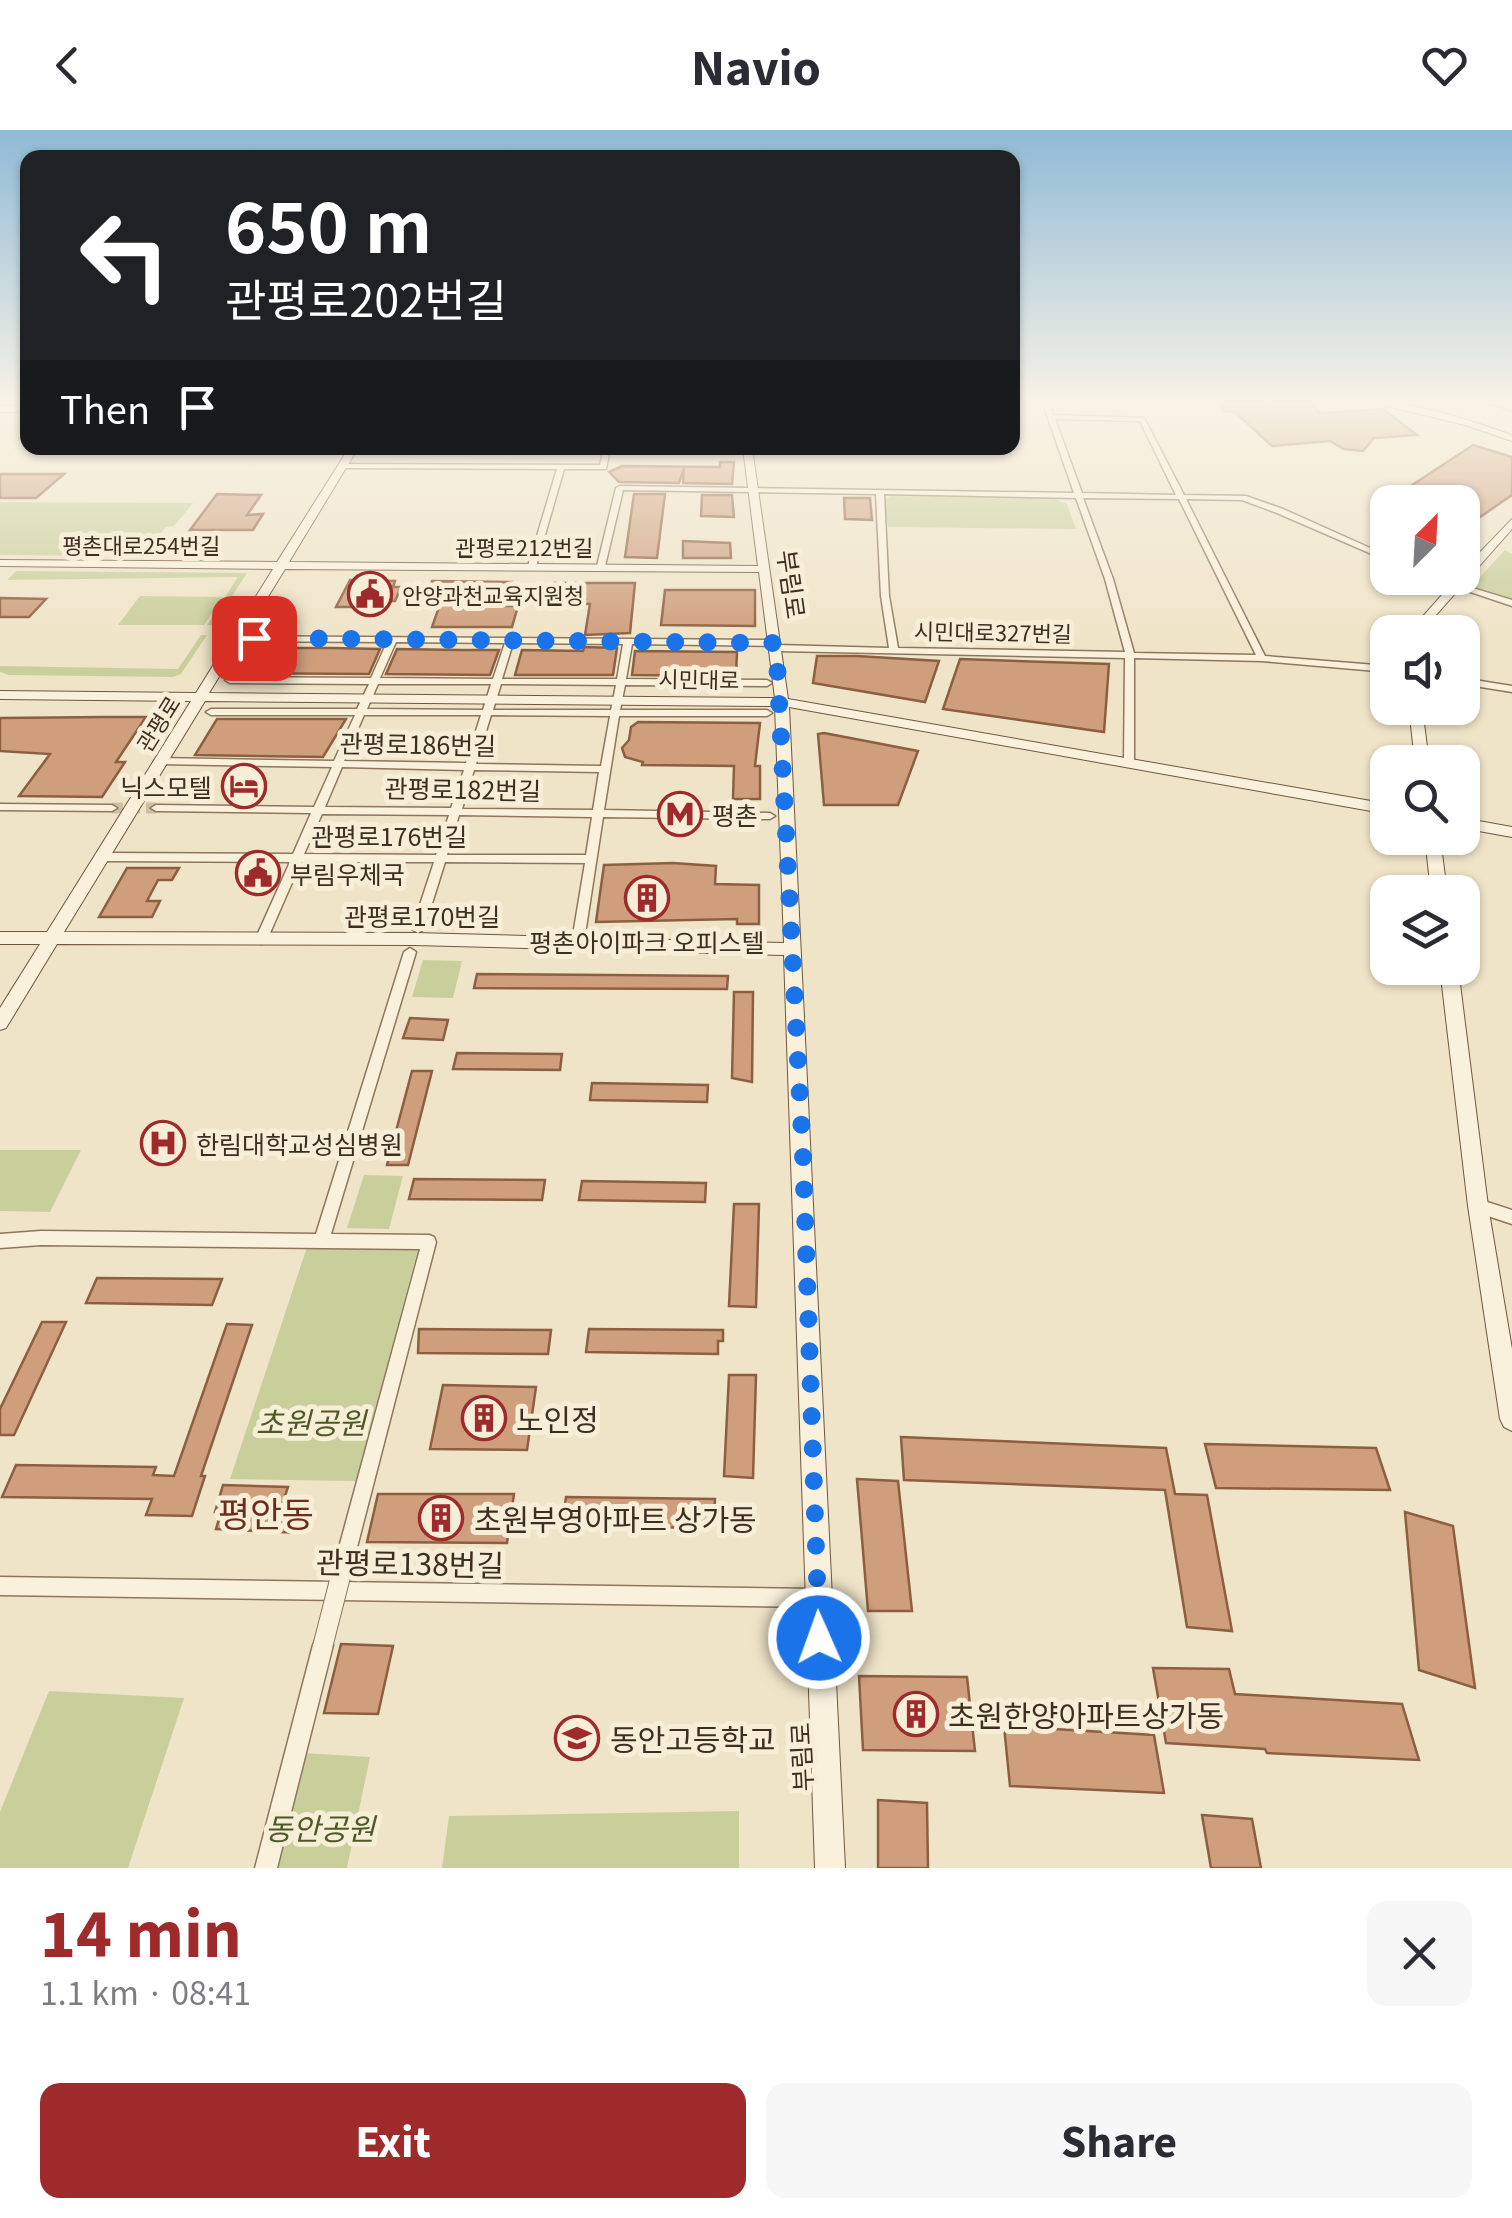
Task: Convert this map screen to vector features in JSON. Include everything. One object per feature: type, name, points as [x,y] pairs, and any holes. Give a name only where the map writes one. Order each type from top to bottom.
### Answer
[{"type":"street","name":"관평로","points":[[0,1023],[332,482]]},
{"type":"street","points":[[532,566],[557,482]]},
{"type":"street","name":"부림로","points":[[753,482],[777,645],[775,708],[792,948],[830,1868]]},
{"type":"street","points":[[1074,482],[1110,579],[1130,654],[1129,761]]},
{"type":"street","points":[[1173,482],[1262,658]]},
{"type":"street","points":[[601,566],[620,488],[1243,498],[1274,507],[1336,540],[1370,552]]},
{"type":"street","name":"시민대로327번길","points":[[880,491],[885,596],[894,649],[1262,658],[1370,667]]},
{"type":"street","points":[[1480,558],[1512,522]]},
{"type":"street","name":"평촌대로254번길","points":[[0,563],[281,565]]},
{"type":"street","name":"관평로212번길","points":[[281,565],[766,568]]},
{"type":"street","points":[[1480,593],[1512,603]]},
{"type":"street","points":[[1430,615],[1447,595]]},
{"type":"street","points":[[234,638],[894,649]]},
{"type":"street","points":[[261,940],[393,640]]},
{"type":"street","points":[[418,929],[510,640]]},
{"type":"street","points":[[578,941],[628,642]]},
{"type":"street","points":[[230,680],[766,683]]},
{"type":"street","points":[[1480,684],[1512,689]]},
{"type":"street","name":"시민대로","points":[[0,696],[367,697],[489,705],[775,708],[1129,761],[1370,807]]},
{"type":"street","points":[[211,712],[359,712],[489,705]]},
{"type":"street","name":"관평로186번길","points":[[160,761],[605,769]]},
{"type":"street","points":[[0,806],[112,808]]},
{"type":"street","name":"관평로182번길","points":[[156,808],[770,816]]},
{"type":"street","points":[[1480,826],[1512,832]]},
{"type":"street","name":"관평로176번길","points":[[104,857],[591,859]]},
{"type":"street","name":"관평로170번길","points":[[0,938],[578,941],[792,948]]},
{"type":"street","points":[[322,1239],[410,952]]},
{"type":"street","points":[[1451,985],[1478,1206],[1512,1419]]},
{"type":"street","points":[[1478,1206],[1512,1217]]},
{"type":"street","points":[[0,1241],[41,1238],[429,1242],[266,1868]]},
{"type":"street","name":"관평로138번길","points":[[0,1586],[818,1598]]},
{"type":"green space","points":[[890,496],[1053,498],[1067,504],[1076,529],[888,527],[884,500]]},
{"type":"green space","points":[[0,502],[193,503],[142,556],[0,555]]},
{"type":"green space","points":[[1505,550],[1512,554],[1512,602],[1480,591],[1480,577]]},
{"type":"green space","points":[[16,571],[247,573],[213,625],[207,625],[238,577],[7,580]]},
{"type":"green space","points":[[140,596],[223,597],[204,625],[118,625]]},
{"type":"green space","points":[[201,635],[207,635],[181,674],[173,677],[0,672],[0,666],[178,669]]},
{"type":"green space","points":[[423,960],[462,961],[453,998],[412,997]]},
{"type":"green space","points":[[0,1150],[81,1150],[50,1212],[0,1211]]},
{"type":"green space","points":[[364,1175],[403,1176],[389,1229],[347,1228]]},
{"type":"green space","name":"초원공원","points":[[307,1247],[418,1249],[356,1481],[230,1479]]},
{"type":"green space","points":[[49,1691],[184,1698],[128,1868],[0,1868],[0,1812]]},
{"type":"green space","name":"동안공원","points":[[303,1753],[370,1757],[347,1868],[274,1868]]},
{"type":"green space","points":[[739,1811],[739,1868],[442,1868],[449,1816]]},
{"type":"building","points":[[0,482],[55,482],[36,498],[0,498]]},
{"type":"building","points":[[683,482],[732,482],[732,484]]},
{"type":"building","points":[[1512,482],[1512,495],[1480,517],[1480,485],[1412,485]]},
{"type":"building","points":[[217,494],[261,495],[247,515],[263,514],[253,530],[190,530]]},
{"type":"building","points":[[634,494],[665,494],[657,558],[625,557]]},
{"type":"building","points":[[702,495],[732,495],[734,517],[701,516]]},
{"type":"building","points":[[844,498],[870,498],[872,520],[845,519]]},
{"type":"building","points":[[549,538],[592,539],[588,560],[544,559]]},
{"type":"building","points":[[683,541],[730,543],[731,558],[683,558]]},
{"type":"building","name":"안양과천교육지원청","points":[[350,580],[395,581],[393,587],[401,587],[395,601],[389,601],[386,607],[336,607]]},
{"type":"building","points":[[432,581],[512,582],[505,606],[518,606],[512,627],[432,627],[443,596],[426,596]]},
{"type":"building","points":[[554,583],[635,583],[630,633],[585,635],[590,604],[548,603]]},
{"type":"building","points":[[665,590],[755,590],[755,626],[661,625]]},
{"type":"building","points":[[0,598],[46,599],[29,617],[0,617]]},
{"type":"building","points":[[584,647],[617,648],[613,675],[515,675],[522,650],[583,651]]},
{"type":"building","points":[[250,648],[380,649],[369,674],[235,673]]},
{"type":"building","points":[[397,649],[499,650],[490,675],[386,674]]},
{"type":"building","points":[[635,651],[737,652],[736,676],[632,675]]},
{"type":"building","points":[[817,656],[939,661],[925,702],[813,683]]},
{"type":"building","points":[[960,659],[1109,664],[1104,732],[943,709]]},
{"type":"building","points":[[146,717],[116,762],[125,762],[102,797],[19,796],[50,754],[0,751],[0,718]]},
{"type":"building","points":[[217,719],[346,719],[323,757],[195,755]]},
{"type":"building","points":[[638,722],[760,723],[755,766],[760,766],[760,799],[733,799],[734,766],[642,765],[643,762],[625,757],[622,748],[629,740],[631,727]]},
{"type":"building","points":[[818,734],[918,751],[898,805],[824,805]]},
{"type":"building","name":"평촌아이파크 오피스텔","points":[[604,865],[716,866],[715,884],[759,885],[759,924],[737,924],[737,919],[596,922]]},
{"type":"building","points":[[127,868],[179,868],[172,880],[158,880],[147,901],[160,901],[152,917],[99,917]]},
{"type":"building","points":[[477,974],[728,976],[727,989],[474,988]]},
{"type":"building","points":[[734,992],[753,992],[752,1082],[732,1078]]},
{"type":"building","points":[[410,1018],[448,1020],[443,1040],[403,1038]]},
{"type":"building","points":[[457,1053],[562,1054],[560,1070],[453,1069]]},
{"type":"building","points":[[412,1071],[432,1071],[408,1165],[387,1165]]},
{"type":"building","points":[[592,1083],[708,1085],[707,1102],[590,1100]]},
{"type":"building","points":[[414,1179],[545,1180],[542,1200],[409,1199]]},
{"type":"building","points":[[582,1181],[706,1183],[705,1202],[579,1200]]},
{"type":"building","points":[[734,1204],[759,1204],[756,1307],[729,1306]]},
{"type":"building","points":[[97,1278],[222,1279],[212,1305],[86,1303]]},
{"type":"building","points":[[42,1322],[66,1322],[14,1435],[0,1435],[0,1409]]},
{"type":"building","points":[[227,1324],[252,1325],[201,1476],[205,1476],[192,1516],[146,1515],[152,1499],[2,1497],[16,1465],[156,1467],[153,1475],[174,1476]]},
{"type":"building","points":[[419,1329],[551,1330],[548,1354],[418,1353]]},
{"type":"building","points":[[589,1329],[723,1330],[723,1341],[718,1341],[718,1354],[586,1352]]},
{"type":"building","points":[[729,1375],[756,1375],[753,1478],[724,1476]]},
{"type":"building","name":"노인정","points":[[443,1385],[536,1387],[527,1450],[430,1449]]},
{"type":"building","points":[[901,1437],[1166,1448],[1175,1494],[1207,1495],[1232,1631],[1187,1627],[1165,1490],[904,1480]]},
{"type":"building","points":[[1205,1444],[1376,1448],[1390,1490],[1216,1488]]},
{"type":"building","points":[[857,1479],[898,1481],[912,1611],[868,1611]]},
{"type":"building","points":[[223,1485],[288,1487],[281,1508],[307,1508],[300,1533],[216,1529],[221,1512],[215,1512]]},
{"type":"building","name":"초원부영아파트 상가동","points":[[378,1494],[514,1494],[507,1543],[367,1542]]},
{"type":"building","points":[[566,1497],[715,1499],[708,1528],[562,1526]]},
{"type":"building","points":[[1405,1512],[1453,1526],[1475,1688],[1419,1670]]},
{"type":"building","points":[[341,1644],[393,1646],[378,1714],[324,1713]]},
{"type":"building","points":[[1153,1668],[1229,1669],[1235,1694],[1402,1704],[1419,1760],[1267,1753],[1265,1749],[1166,1743]]},
{"type":"building","name":"초원한양아파트상가동","points":[[859,1676],[967,1677],[975,1751],[863,1750]]},
{"type":"building","points":[[1004,1726],[1154,1735],[1164,1793],[1010,1786]]},
{"type":"building","points":[[878,1800],[927,1803],[928,1868],[878,1868]]},
{"type":"building","points":[[1202,1815],[1252,1819],[1261,1868],[1211,1868]]},
{"type":"tunnel","points":[[112,808],[156,808]]},
{"type":"place","name":"안양과천교육지원청","points":[[370,594]]},
{"type":"place","name":"닉스모텔","points":[[244,786]]},
{"type":"place","name":"평촌","points":[[680,814]]},
{"type":"place","name":"부림우체국","points":[[258,873]]},
{"type":"place","name":"평촌아이파크 오피스텔","points":[[647,898]]},
{"type":"place","name":"한림대학교성심병원","points":[[163,1143]]},
{"type":"place","name":"노인정","points":[[484,1418]]},
{"type":"place","name":"초원부영아파트 상가동","points":[[441,1518]]},
{"type":"place","name":"초원한양아파트상가동","points":[[916,1714]]},
{"type":"place","name":"동안고등학교","points":[[577,1738]]},
{"type":"district","name":"평안동","points":[[266,1511]]},
{"type":"route","points":[[254,638],[776,643],[803,1155],[819,1638]]}]
